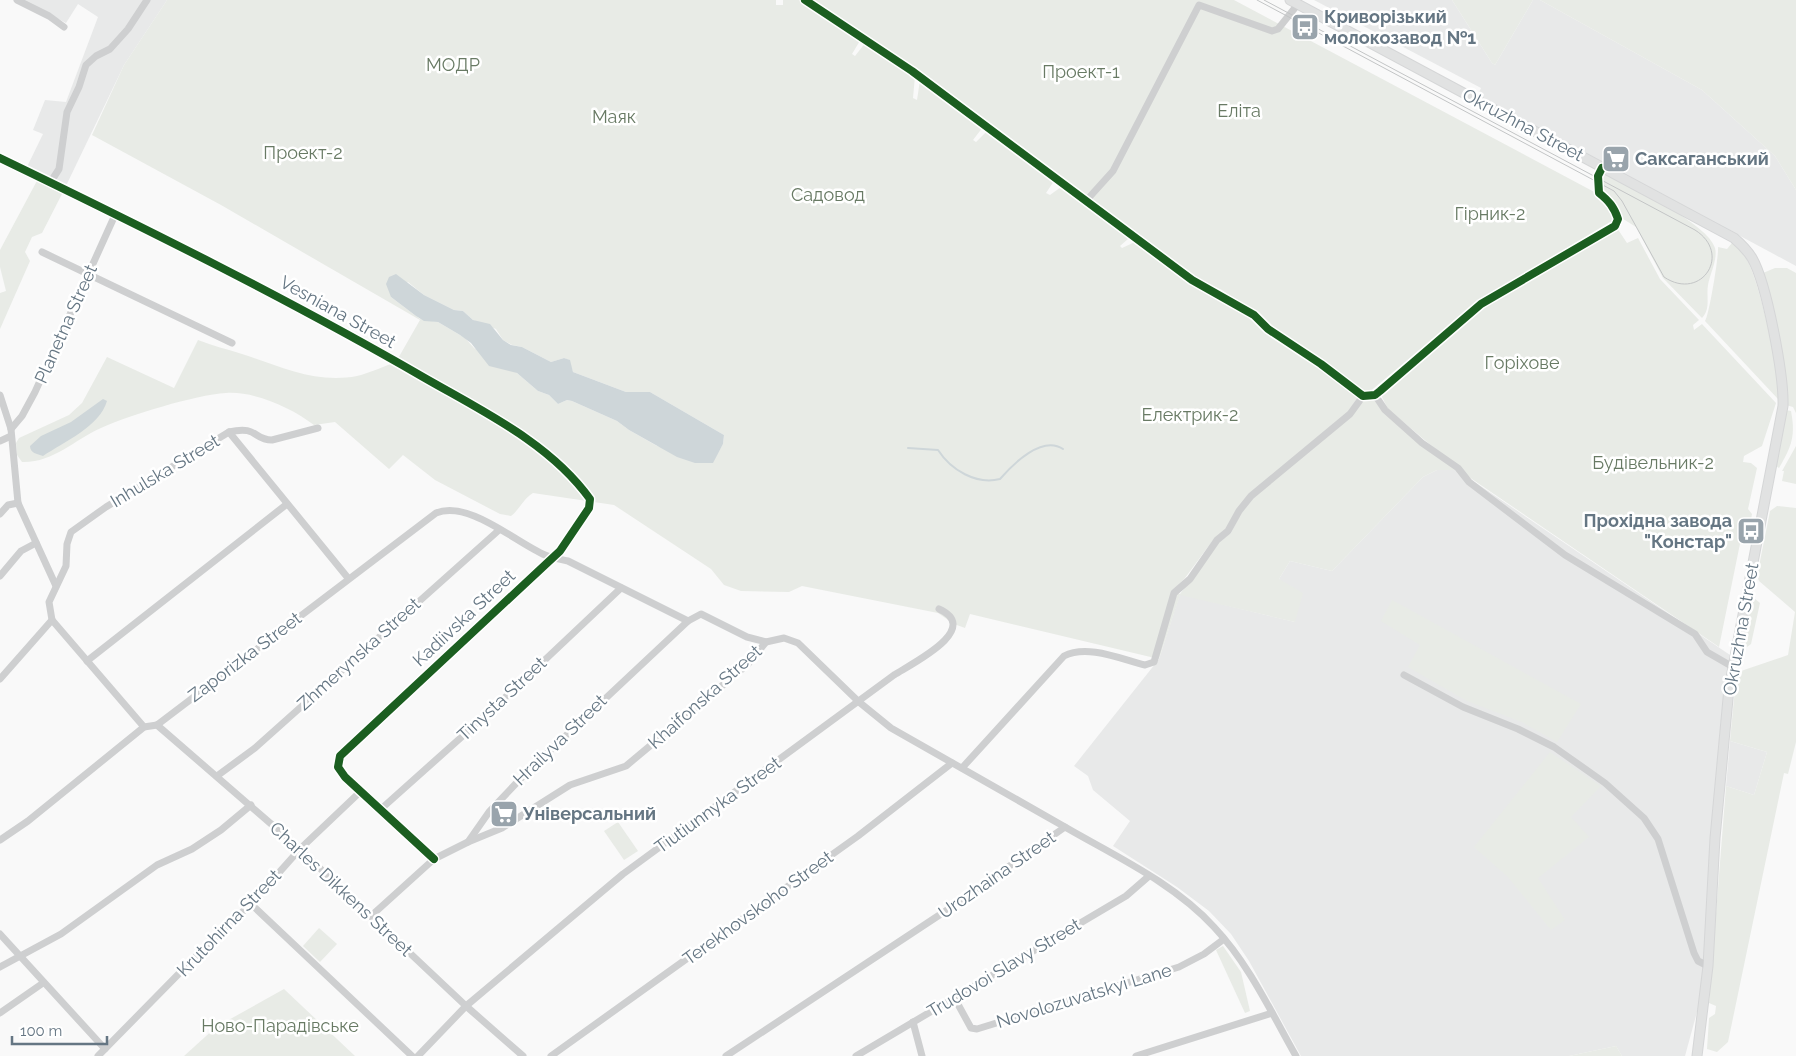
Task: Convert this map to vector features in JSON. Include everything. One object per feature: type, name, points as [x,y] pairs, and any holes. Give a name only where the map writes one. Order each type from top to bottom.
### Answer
[{"type":"main road","name":"Okruzhna Street","points":[[1294,2],[1734,238],[1746,250],[1758,272],[1781,371],[1783,406],[1729,688],[1715,838],[1708,966],[1697,1056]]},
{"type":"street","points":[[18,0],[49,16],[64,27]]},
{"type":"street","points":[[50,183],[59,169],[67,112],[79,87],[86,65],[96,56],[110,49],[128,29],[147,0]]},
{"type":"street","points":[[805,0],[918,75],[1085,202],[1199,284],[1254,315],[1268,329],[1321,364],[1363,396],[1374,395],[1480,304],[1615,226],[1618,220],[1614,209],[1609,200],[1599,193],[1598,176],[1602,168]]},
{"type":"street","points":[[1085,202],[1113,171],[1199,5],[1272,31],[1278,29],[1294,2]]},
{"type":"street","name":"Vesniana Street","points":[[0,158],[261,287],[517,432],[569,472],[590,499]]},
{"type":"street","name":"Planetna Street","points":[[11,432],[35,392],[115,215]]},
{"type":"street","points":[[42,252],[232,343]]},
{"type":"street","points":[[0,395],[11,432],[18,503],[56,586]]},
{"type":"street","points":[[1374,395],[1385,410],[1422,443],[1458,468],[1469,482],[1499,505],[1565,555],[1695,634],[1708,652],[1733,667]]},
{"type":"street","points":[[962,768],[1057,661],[1071,652],[1084,651],[1145,665],[1154,662],[1174,593],[1190,579],[1218,540],[1228,531],[1239,511],[1251,496],[1350,414],[1363,396]]},
{"type":"street","name":"Inhulska Street","points":[[52,620],[48,608],[56,586],[64,572],[66,544],[75,529],[106,507],[229,432],[249,430],[264,440],[272,440],[318,428]]},
{"type":"street","points":[[0,441],[11,432]]},
{"type":"street","points":[[229,432],[348,578]]},
{"type":"street","name":"Kadiivska Street","points":[[360,792],[338,767],[337,763],[345,751],[560,551],[589,508],[590,499]]},
{"type":"street","points":[[0,514],[8,505],[18,503]]},
{"type":"street","points":[[87,661],[287,504]]},
{"type":"street","name":"Zaporizka Street","points":[[144,727],[157,725],[436,513],[446,509],[465,512],[499,530]]},
{"type":"street","points":[[499,530],[552,557],[568,561],[688,621],[701,614],[747,637],[766,642]]},
{"type":"street","name":"Zhmerynska Street","points":[[217,776],[255,748],[499,530]]},
{"type":"street","points":[[0,576],[21,551],[36,544]]},
{"type":"street","name":"Tinysta Street","points":[[381,809],[494,708],[621,588]]},
{"type":"street","name":"Tiutiunnyka Street","points":[[418,1056],[466,1006],[623,874],[948,638],[954,629],[953,624],[947,614],[939,609]]},
{"type":"street","points":[[0,678],[52,620],[144,727],[28,821],[0,840]]},
{"type":"street","name":"Hrailyva Street","points":[[371,916],[434,859],[468,842],[489,812],[525,774],[688,621]]},
{"type":"street","name":"Khaifonska Street","points":[[468,842],[502,828],[570,785],[612,771],[635,760],[702,700],[748,664],[766,642],[784,638],[798,643],[859,702],[911,741],[952,762]]},
{"type":"street","points":[[1404,676],[1463,707],[1518,729],[1554,747],[1605,783],[1644,818],[1658,839],[1694,953],[1698,961],[1708,966]]},
{"type":"street","name":"Charles Dikkens Street","points":[[157,725],[252,805],[466,1006],[523,1056]]},
{"type":"street","points":[[952,762],[1065,827]]},
{"type":"street","name":"Terekhovskoho Street","points":[[551,1056],[858,836],[952,762]]},
{"type":"street","points":[[360,792],[434,859]]},
{"type":"street","name":"Krutohirna Street","points":[[98,1056],[250,904],[300,849],[360,792]]},
{"type":"street","points":[[0,967],[61,934],[157,865],[205,840],[252,805]]},
{"type":"street","name":"Urozhaina Street","points":[[726,1056],[944,912],[1065,827],[1148,876],[1202,915],[1224,938],[1243,964],[1296,1056]]},
{"type":"street","name":"Trudovoi Slavy Street","points":[[856,1056],[1126,896],[1148,876]]},
{"type":"street","points":[[250,904],[412,1056]]},
{"type":"street","points":[[0,934],[104,1049]]},
{"type":"street","name":"Novolozuvatskyi Lane","points":[[954,997],[971,1028],[977,1029],[1179,967],[1204,954],[1224,938]]},
{"type":"street","points":[[0,1014],[43,983]]},
{"type":"street","points":[[1136,1056],[1272,1013]]},
{"type":"street","points":[[913,1022],[922,1056]]},
{"type":"shaded area","points":[[23,0],[167,0],[124,65],[64,190],[25,171],[43,134],[33,130],[45,100],[66,102],[98,17],[78,4],[66,23]]},
{"type":"shaded area","points":[[1314,0],[1452,0],[1495,65],[1533,0],[1540,0],[1702,90],[1775,156],[1796,190],[1796,266],[1478,95],[1481,88]]},
{"type":"shaded area","points":[[396,274],[424,295],[454,310],[463,311],[473,320],[490,324],[503,340],[511,345],[522,347],[551,362],[564,358],[570,360],[573,372],[626,392],[650,392],[724,435],[723,444],[713,463],[695,463],[677,457],[629,430],[617,421],[572,401],[567,400],[558,404],[549,395],[538,391],[517,373],[489,366],[471,343],[460,335],[438,322],[424,321],[391,297],[386,284],[389,277]]},
{"type":"shaded area","points":[[103,399],[107,401],[103,410],[80,433],[43,456],[31,450],[30,446],[41,436],[71,422]]},
{"type":"shaded area","points":[[1446,468],[1457,470],[1730,655],[1724,688],[1710,839],[1703,990],[1685,1056],[1622,1056],[1616,1046],[1569,1056],[1301,1056],[1249,961],[1231,934],[1209,911],[1177,887],[1113,846],[1130,821],[1093,790],[1088,776],[1074,766],[1159,659],[1180,594],[1295,622],[1279,579],[1290,561],[1332,571],[1423,477]]},
{"type":"shaded area","points":[[1730,741],[1767,752],[1754,795],[1726,786]]},
{"type":"green space","points":[[167,0],[776,0],[776,5],[783,5],[783,0],[800,0],[861,39],[852,54],[855,56],[866,42],[915,76],[913,98],[917,100],[920,80],[983,127],[973,140],[976,142],[987,131],[1054,181],[1046,193],[1050,195],[1061,187],[1128,235],[1128,239],[1120,246],[1122,248],[1135,242],[1276,336],[1358,397],[1348,412],[1270,477],[1253,497],[1351,416],[1365,398],[1374,398],[1457,470],[1437,470],[1423,477],[1332,571],[1290,561],[1279,579],[1303,593],[1295,622],[1180,595],[1159,659],[970,614],[965,628],[954,624],[938,613],[802,586],[789,592],[741,591],[724,585],[711,569],[614,505],[533,493],[511,516],[500,514],[435,480],[403,455],[389,469],[335,422],[314,425],[284,407],[249,395],[226,393],[197,397],[163,406],[101,428],[44,459],[22,462],[17,455],[16,443],[19,438],[69,415],[82,403],[107,357],[174,388],[198,340],[312,376],[342,378],[362,375],[396,362],[420,320],[221,205],[92,135],[124,65]],"holes":[[[408,282],[424,295],[454,310],[463,311],[473,320],[496,329],[503,340],[512,345],[522,347],[551,362],[564,358],[569,360],[573,372],[626,392],[650,392],[724,435],[723,444],[716,456],[657,446],[617,421],[572,401],[567,400],[558,404],[549,395],[538,391],[517,373],[474,348],[465,338],[438,322],[420,319],[391,297]],[[1250,500],[1231,533],[1219,542],[1180,594],[1172,592],[1185,578],[1213,540],[1226,529]]]},
{"type":"green space","points":[[812,0],[1234,0],[1600,195],[1607,201],[1615,219],[1477,302],[1368,393],[1348,382],[1323,360],[1269,326],[1222,290],[1194,277],[918,72]]},
{"type":"green space","points":[[1452,0],[1533,0],[1495,65]]},
{"type":"green space","points":[[1540,0],[1796,0],[1796,190],[1775,156],[1702,90]]},
{"type":"green space","points":[[1602,172],[1683,216],[1709,238],[1716,252],[1708,285],[1708,302],[1702,318],[1663,278],[1636,227],[1620,217],[1601,191],[1599,182]]},
{"type":"green space","points":[[39,177],[64,190],[42,233],[32,237],[25,252],[30,261],[0,329],[0,293],[6,291],[0,267],[0,250]]},
{"type":"green space","points":[[1617,228],[1627,243],[1638,238],[1660,279],[1699,320],[1693,325],[1694,330],[1702,324],[1776,403],[1762,446],[1744,456],[1743,462],[1751,463],[1757,468],[1748,509],[1752,514],[1750,525],[1744,524],[1719,647],[1466,475],[1388,409],[1381,395],[1481,308]]},
{"type":"green space","points":[[1732,243],[1747,260],[1758,288],[1776,370],[1778,399],[1705,321],[1709,308],[1718,247],[1727,249]]},
{"type":"green space","points":[[1775,268],[1787,268],[1796,273],[1796,413],[1793,407],[1786,405],[1785,369],[1763,273]]},
{"type":"green space","points":[[1785,410],[1791,411],[1793,435],[1787,454],[1779,468],[1776,466]]},
{"type":"green space","points":[[1796,446],[1796,484],[1782,481],[1784,471],[1782,471]]},
{"type":"green space","points":[[1777,506],[1796,508],[1796,742],[1788,774],[1784,773],[1728,1042],[1717,1052],[1707,1049],[1709,1018],[1715,1014],[1716,1006],[1709,1003],[1726,786],[1754,795],[1767,752],[1730,741],[1736,678],[1738,672],[1788,655],[1795,612],[1759,581],[1757,576],[1770,511]]},
{"type":"green space","points":[[1754,598],[1760,603],[1751,644],[1747,647],[1741,642],[1749,601]]},
{"type":"green space","points":[[1392,600],[1581,704],[1557,742],[1522,722],[1467,701],[1408,667],[1420,645],[1381,621]]},
{"type":"green space","points":[[1550,752],[1601,786],[1571,817],[1589,837],[1538,878],[1565,920],[1551,930],[1508,877],[1474,847]]},
{"type":"green space","points":[[618,822],[638,851],[624,860],[604,831]]},
{"type":"green space","points":[[319,928],[337,944],[320,962],[303,946]]},
{"type":"green space","points":[[1223,946],[1241,972],[1250,1011],[1245,1013],[1216,950]]},
{"type":"green space","name":"Ново-Парадівське","points":[[284,989],[355,1056],[184,1056],[216,1027]]},
{"type":"green space","points":[[1616,1046],[1622,1056],[1569,1056]]},
{"type":"waterway","points":[[908,448],[938,450],[957,470],[982,480],[1000,479],[1020,459],[1037,448],[1055,446],[1063,449]]},
{"type":"tram line","points":[[1257,0],[1614,191],[1622,201],[1664,277],[1678,283],[1690,284],[1708,272],[1712,262],[1711,251],[1706,240],[1695,230],[1264,0]]},
{"type":"cycle path","points":[[805,0],[912,71],[1192,280],[1254,315],[1268,329],[1321,364],[1363,396],[1375,395],[1481,304],[1615,226],[1618,219],[1615,211],[1599,193],[1598,176],[1602,168]]},
{"type":"cycle path","points":[[0,158],[267,291],[491,416],[514,430],[555,461],[574,479],[590,499],[589,508],[560,551],[340,756],[338,767],[345,777],[434,859]]},
{"type":"place","name":"Криворізький молокозавод №1","points":[[1305,27]]},
{"type":"place","name":"Саксаганський","points":[[1616,159]]},
{"type":"place","name":"Прохідна завода \"Констар\"","points":[[1751,531]]},
{"type":"place","name":"Універсальний","points":[[504,814]]},
{"type":"park label","name":"МОДР","points":[[453,65]]},
{"type":"park label","name":"Проект-1","points":[[1081,72]]},
{"type":"park label","name":"Еліта","points":[[1239,111]]},
{"type":"park label","name":"Маяк","points":[[614,117]]},
{"type":"park label","name":"Проект-2","points":[[303,153]]},
{"type":"park label","name":"Садовод","points":[[828,195]]},
{"type":"park label","name":"Гірник-2","points":[[1490,214]]},
{"type":"park label","name":"Горіхове","points":[[1522,363]]},
{"type":"park label","name":"Електрик-2","points":[[1190,415]]},
{"type":"park label","name":"Будівельник-2","points":[[1653,463]]}]
